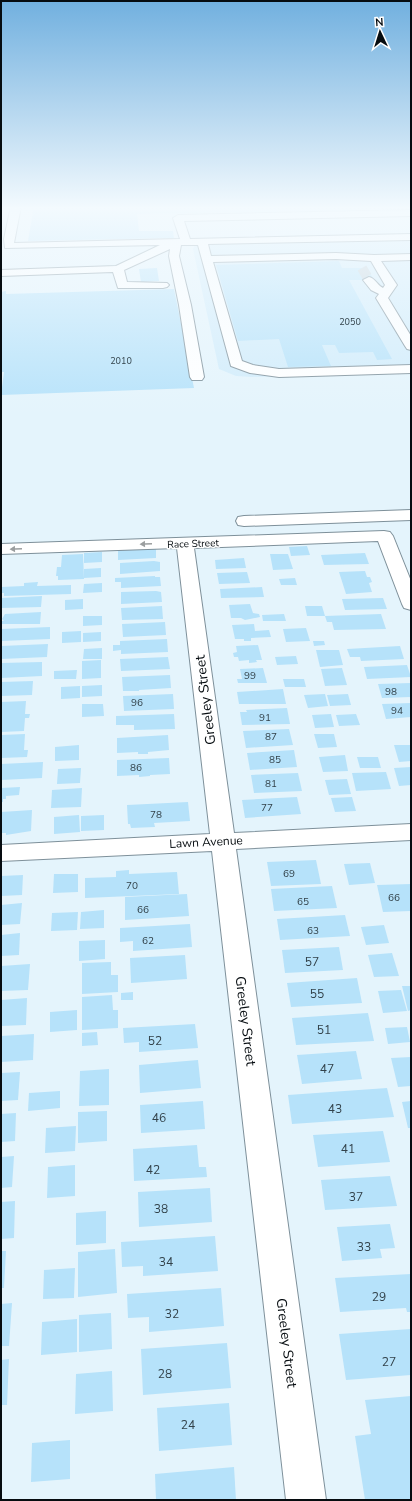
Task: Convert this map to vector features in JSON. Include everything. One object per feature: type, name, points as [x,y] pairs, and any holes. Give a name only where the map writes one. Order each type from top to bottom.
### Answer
[{"type":"street","points":[[120,276],[122,286],[163,285]]},
{"type":"street","points":[[179,276],[197,377]]},
{"type":"street","points":[[211,276],[236,363],[250,369],[279,373],[411,369]]},
{"type":"street","points":[[385,276],[391,287],[382,298],[411,346]]},
{"type":"street","points":[[369,280],[375,288],[385,293]]},
{"type":"street","points":[[244,521],[411,515]]},
{"type":"street","name":"Race Street","points":[[1,549],[384,536],[411,604]]},
{"type":"street","name":"Greeley Street","points":[[185,543],[306,1500]]},
{"type":"street","name":"Lawn Avenue","points":[[1,853],[411,832]]},
{"type":"shaded area","points":[[199,276],[411,276],[411,372],[252,377],[236,376],[219,369]]},
{"type":"building","points":[[140,276],[158,276],[159,281],[141,282]]},
{"type":"building","points":[[219,276],[372,276],[374,280],[349,280],[392,359],[377,360],[373,352],[339,353],[335,345],[322,345],[331,366],[288,367],[279,339],[238,341]]},
{"type":"building","points":[[174,289],[194,388],[1,395],[4,372],[1,372],[1,292],[6,291],[6,294]]},
{"type":"building","points":[[307,546],[310,555],[291,556],[289,547]]},
{"type":"building","points":[[156,549],[156,558],[118,560],[118,550]]},
{"type":"building","points":[[102,552],[102,562],[84,563],[84,553]]},
{"type":"building","points":[[365,553],[369,564],[324,565],[321,555]]},
{"type":"building","points":[[83,554],[84,579],[58,580],[58,576],[56,576],[57,567],[61,567],[62,555]]},
{"type":"building","points":[[270,554],[288,554],[293,569],[273,570]]},
{"type":"building","points":[[244,558],[246,568],[216,569],[215,560]]},
{"type":"building","points":[[160,562],[160,571],[120,574],[120,563]]},
{"type":"building","points":[[101,568],[101,577],[84,578],[84,569]]},
{"type":"building","points":[[365,571],[367,577],[370,577],[372,582],[369,583],[372,592],[346,594],[339,572]]},
{"type":"building","points":[[247,572],[250,583],[219,584],[217,573]]},
{"type":"building","points":[[160,577],[161,586],[121,588],[121,582],[115,582],[115,578]]},
{"type":"building","points":[[295,578],[297,585],[281,585],[279,579]]},
{"type":"building","points":[[38,582],[37,586],[71,585],[71,594],[4,596],[4,593],[1,593],[1,587],[24,586],[24,583]]},
{"type":"building","points":[[102,583],[102,592],[83,593],[84,584]]},
{"type":"building","points":[[262,587],[264,597],[221,598],[220,589]]},
{"type":"building","points":[[121,592],[161,592],[162,602],[121,604]]},
{"type":"building","points":[[42,596],[41,607],[1,608],[1,598]]},
{"type":"building","points":[[383,598],[387,609],[345,610],[342,599]]},
{"type":"building","points":[[83,599],[83,609],[65,610],[65,600]]},
{"type":"building","points":[[250,604],[253,613],[259,614],[260,617],[245,620],[241,618],[231,618],[229,605]]},
{"type":"building","points":[[162,606],[163,619],[122,620],[121,608]]},
{"type":"building","points":[[305,606],[322,606],[325,616],[307,616]]},
{"type":"building","points":[[41,612],[40,624],[1,624],[1,621],[4,621],[2,619],[5,614]]},
{"type":"building","points":[[284,614],[286,621],[263,621],[262,615]]},
{"type":"building","points":[[381,614],[386,629],[334,630],[332,622],[327,622],[325,616]]},
{"type":"building","points":[[83,616],[102,616],[102,625],[83,626]]},
{"type":"building","points":[[165,622],[166,635],[123,637],[122,624]]},
{"type":"building","points":[[254,624],[255,631],[269,630],[271,637],[251,638],[251,641],[235,639],[232,625]]},
{"type":"building","points":[[50,627],[50,639],[1,641],[1,629]]},
{"type":"building","points":[[306,628],[310,641],[286,642],[283,629]]},
{"type":"building","points":[[81,631],[81,642],[62,643],[62,632]]},
{"type":"building","points":[[101,632],[101,641],[83,642],[83,633]]},
{"type":"building","points":[[167,639],[168,652],[121,654],[121,650],[113,651],[113,645],[120,645],[120,641]]},
{"type":"building","points":[[313,641],[324,641],[325,645],[314,646]]},
{"type":"building","points":[[48,644],[47,657],[1,659],[1,646]]},
{"type":"building","points":[[258,645],[262,660],[256,660],[257,662],[249,663],[249,660],[239,661],[238,657],[234,657],[233,653],[237,652],[236,646]]},
{"type":"building","points":[[400,646],[404,659],[361,661],[360,657],[350,657],[347,649]]},
{"type":"building","points":[[102,648],[102,659],[83,659],[84,649]]},
{"type":"building","points":[[316,650],[339,650],[343,665],[320,667]]},
{"type":"building","points":[[296,656],[298,664],[277,665],[275,657]]},
{"type":"building","points":[[168,657],[170,669],[121,671],[120,659]]},
{"type":"building","points":[[101,660],[101,678],[82,679],[82,661]]},
{"type":"building","points":[[42,662],[42,676],[1,678],[1,663]]},
{"type":"building","points":[[407,665],[411,677],[367,679],[364,667]]},
{"type":"building","points":[[263,668],[267,683],[238,683],[237,679],[242,679],[240,669]]},
{"type":"building","points":[[342,668],[347,685],[325,686],[321,669]]},
{"type":"building","points":[[77,670],[76,679],[54,679],[54,671]]},
{"type":"building","points":[[170,675],[171,688],[123,691],[122,677]]},
{"type":"building","points":[[283,679],[304,679],[306,687],[285,687]]},
{"type":"building","points":[[33,681],[32,695],[1,696],[1,682]]},
{"type":"building","points":[[411,683],[411,697],[382,698],[378,684]]},
{"type":"building","points":[[102,685],[102,696],[82,697],[82,686]]},
{"type":"building","points":[[80,686],[80,698],[61,699],[61,687]]},
{"type":"building","points":[[283,689],[286,704],[239,704],[237,692]]},
{"type":"building","points":[[173,694],[174,709],[124,711],[123,696]]},
{"type":"building","points":[[325,694],[328,706],[308,708],[304,695]]},
{"type":"building","points":[[348,694],[351,705],[330,706],[327,695]]},
{"type":"building","points":[[26,701],[25,714],[30,714],[29,718],[25,718],[24,731],[1,732],[1,702]]},
{"type":"building","points":[[411,703],[411,717],[386,719],[382,704]]},
{"type":"building","points":[[82,704],[103,704],[104,716],[82,717]]},
{"type":"building","points":[[287,708],[290,724],[242,725],[240,712],[247,712],[246,710]]},
{"type":"building","points":[[174,714],[175,729],[134,730],[134,725],[116,725],[116,716]]},
{"type":"building","points":[[331,714],[334,727],[315,728],[312,715]]},
{"type":"building","points":[[356,714],[360,725],[339,726],[336,715]]},
{"type":"building","points":[[289,729],[293,745],[246,748],[243,731]]},
{"type":"building","points":[[25,734],[24,750],[28,750],[27,757],[1,758],[1,735]]},
{"type":"building","points":[[314,734],[334,734],[337,747],[318,748]]},
{"type":"building","points":[[168,735],[169,750],[148,752],[148,754],[138,754],[138,752],[117,753],[117,738]]},
{"type":"building","points":[[79,745],[79,760],[55,761],[55,747]]},
{"type":"building","points":[[394,745],[411,745],[411,761],[399,762]]},
{"type":"building","points":[[294,750],[297,767],[250,770],[247,753]]},
{"type":"building","points":[[345,755],[348,771],[323,772],[319,757]]},
{"type":"building","points":[[357,757],[378,757],[381,768],[360,768]]},
{"type":"building","points":[[169,758],[170,774],[139,777],[139,775],[117,776],[117,760]]},
{"type":"building","points":[[43,762],[42,778],[1,780],[1,764]]},
{"type":"building","points":[[411,767],[411,785],[399,786],[394,768]]},
{"type":"building","points":[[81,768],[80,783],[57,784],[58,769]]},
{"type":"building","points":[[386,772],[391,789],[356,791],[352,773]]},
{"type":"building","points":[[298,773],[302,791],[254,793],[251,775]]},
{"type":"building","points":[[347,779],[351,794],[329,795],[325,780]]},
{"type":"building","points":[[20,787],[19,795],[6,796],[6,799],[3,799],[3,802],[1,802],[1,788]]},
{"type":"building","points":[[82,788],[81,807],[51,808],[52,790]]},
{"type":"building","points":[[297,797],[301,814],[245,818],[242,800]]},
{"type":"building","points":[[352,797],[356,811],[335,812],[331,798]]},
{"type":"building","points":[[188,802],[190,821],[154,823],[155,827],[131,828],[130,824],[128,824],[127,805]]},
{"type":"building","points":[[32,810],[31,831],[6,835],[6,833],[1,833],[1,812]]},
{"type":"building","points":[[79,815],[80,832],[54,834],[54,817]]},
{"type":"building","points":[[104,815],[104,830],[81,831],[81,816]]},
{"type":"building","points":[[316,860],[321,884],[271,886],[267,862]]},
{"type":"building","points":[[370,863],[375,883],[349,885],[344,864]]},
{"type":"building","points":[[129,870],[129,874],[177,872],[179,894],[85,898],[85,878],[116,877],[116,871]]},
{"type":"building","points":[[54,874],[78,874],[78,892],[53,893]]},
{"type":"building","points":[[23,875],[22,895],[1,896],[1,876]]},
{"type":"building","points":[[411,884],[411,911],[383,912],[377,885]]},
{"type":"building","points":[[332,886],[337,908],[274,911],[271,889]]},
{"type":"building","points":[[187,894],[189,916],[125,920],[125,897]]},
{"type":"building","points":[[22,903],[20,924],[1,925],[1,905]]},
{"type":"building","points":[[104,910],[104,928],[80,929],[81,912]]},
{"type":"building","points":[[78,912],[77,930],[51,931],[52,913]]},
{"type":"building","points":[[345,915],[350,936],[280,940],[277,919]]},
{"type":"building","points":[[190,924],[192,947],[133,951],[133,941],[120,942],[120,928]]},
{"type":"building","points":[[384,925],[389,943],[366,945],[361,927]]},
{"type":"building","points":[[20,933],[19,955],[1,956],[1,935]]},
{"type":"building","points":[[105,940],[105,959],[79,961],[79,941]]},
{"type":"building","points":[[339,947],[343,970],[285,973],[282,950]]},
{"type":"building","points":[[392,953],[399,976],[374,977],[368,955]]},
{"type":"building","points":[[185,955],[187,979],[131,983],[130,958]]},
{"type":"building","points":[[111,962],[111,975],[118,975],[118,992],[82,994],[82,963]]},
{"type":"building","points":[[30,964],[28,990],[1,991],[1,966]]},
{"type":"building","points":[[357,978],[362,1003],[291,1007],[287,983]]},
{"type":"building","points":[[402,986],[411,986],[411,1010],[408,1011]]},
{"type":"building","points":[[401,990],[407,1011],[383,1013],[378,991]]},
{"type":"building","points":[[133,992],[133,1000],[121,1000],[121,993]]},
{"type":"building","points":[[112,995],[113,1010],[118,1010],[118,1028],[82,1030],[82,997]]},
{"type":"building","points":[[27,998],[26,1025],[1,1026],[1,1000]]},
{"type":"building","points":[[77,1010],[77,1030],[50,1032],[50,1012]]},
{"type":"building","points":[[368,1013],[374,1041],[296,1045],[292,1018]]},
{"type":"building","points":[[195,1024],[198,1048],[139,1052],[139,1042],[124,1043],[123,1028]]},
{"type":"building","points":[[407,1027],[410,1042],[388,1044],[385,1028]]},
{"type":"building","points":[[97,1032],[98,1045],[82,1046],[82,1033]]},
{"type":"building","points":[[34,1034],[33,1060],[1,1062],[1,1036]]},
{"type":"building","points":[[356,1051],[362,1079],[302,1084],[297,1055]]},
{"type":"building","points":[[411,1057],[411,1086],[398,1087],[391,1058]]},
{"type":"building","points":[[198,1060],[201,1088],[140,1093],[139,1065]]},
{"type":"building","points":[[109,1069],[109,1105],[79,1106],[80,1071]]},
{"type":"building","points":[[20,1072],[18,1100],[1,1101],[1,1073]]},
{"type":"building","points":[[387,1088],[394,1117],[292,1124],[288,1095]]},
{"type":"building","points":[[60,1091],[60,1108],[28,1111],[29,1093]]},
{"type":"building","points":[[203,1101],[205,1129],[141,1133],[140,1105]]},
{"type":"building","points":[[411,1101],[411,1128],[408,1128],[402,1102]]},
{"type":"building","points":[[107,1111],[107,1141],[78,1143],[78,1112]]},
{"type":"building","points":[[16,1113],[15,1141],[1,1142],[1,1114]]},
{"type":"building","points":[[76,1126],[75,1151],[45,1153],[46,1128]]},
{"type":"building","points":[[383,1131],[390,1162],[318,1167],[313,1135]]},
{"type":"building","points":[[197,1145],[199,1167],[206,1167],[207,1177],[134,1181],[133,1149]]},
{"type":"building","points":[[14,1156],[12,1187],[1,1188],[1,1157]]},
{"type":"building","points":[[75,1165],[75,1196],[47,1198],[48,1167]]},
{"type":"building","points":[[390,1176],[397,1206],[325,1210],[321,1180]]},
{"type":"building","points":[[210,1188],[212,1222],[139,1227],[138,1192]]},
{"type":"building","points":[[15,1201],[14,1238],[1,1239],[1,1202]]},
{"type":"building","points":[[106,1211],[106,1243],[76,1245],[76,1213]]},
{"type":"building","points":[[390,1224],[395,1248],[380,1249],[382,1258],[342,1261],[337,1227]]},
{"type":"building","points":[[215,1236],[218,1271],[143,1276],[143,1266],[122,1267],[121,1242]]},
{"type":"building","points":[[115,1249],[117,1293],[78,1297],[78,1252]]},
{"type":"building","points":[[1,1251],[6,1251],[4,1288],[1,1288]]},
{"type":"building","points":[[75,1268],[74,1298],[43,1299],[44,1270]]},
{"type":"building","points":[[411,1274],[411,1312],[407,1312],[406,1308],[340,1312],[335,1278]]},
{"type":"building","points":[[221,1288],[224,1326],[149,1332],[149,1317],[128,1318],[127,1294]]},
{"type":"building","points":[[12,1303],[9,1346],[1,1346],[1,1304]]},
{"type":"building","points":[[111,1313],[112,1349],[79,1352],[79,1315]]},
{"type":"building","points":[[77,1319],[77,1352],[41,1355],[42,1322]]},
{"type":"building","points":[[411,1329],[411,1375],[346,1380],[339,1334]]},
{"type":"building","points":[[227,1343],[231,1388],[143,1395],[141,1349]]},
{"type":"building","points":[[9,1359],[7,1405],[1,1405],[1,1360]]},
{"type":"building","points":[[112,1371],[113,1411],[75,1414],[76,1374]]},
{"type":"building","points":[[411,1396],[411,1500],[365,1500],[355,1436],[371,1434],[365,1400]]},
{"type":"building","points":[[229,1403],[232,1445],[159,1451],[157,1408]]},
{"type":"building","points":[[70,1440],[70,1479],[31,1482],[32,1443]]},
{"type":"building","points":[[234,1467],[236,1500],[156,1500],[155,1474]]},
{"type":"tunnel","points":[[367,276],[369,280]]}]
